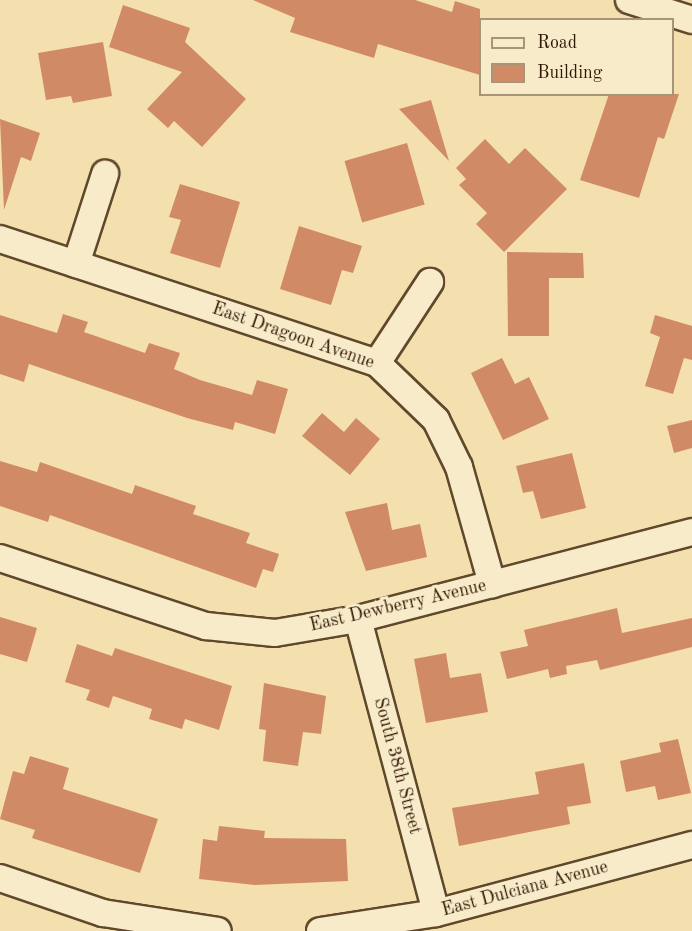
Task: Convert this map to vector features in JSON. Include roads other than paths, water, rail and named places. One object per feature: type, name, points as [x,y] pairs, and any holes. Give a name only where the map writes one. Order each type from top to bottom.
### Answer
[{"type":"street","points":[[629,0],[692,20]]},
{"type":"street","points":[[76,264],[105,174]]},
{"type":"street","name":"East Dragoon Avenue","points":[[0,239],[377,363],[436,420],[459,467],[492,584]]},
{"type":"street","points":[[377,363],[430,282]]},
{"type":"street","name":"East Dewberry Avenue","points":[[0,558],[224,629],[274,633],[358,619],[692,532]]},
{"type":"street","name":"South 38th Street","points":[[358,619],[436,913]]},
{"type":"street","name":"East Dulciana Avenue","points":[[320,931],[436,913],[692,845]]},
{"type":"street","points":[[0,878],[103,913],[218,931]]}]
